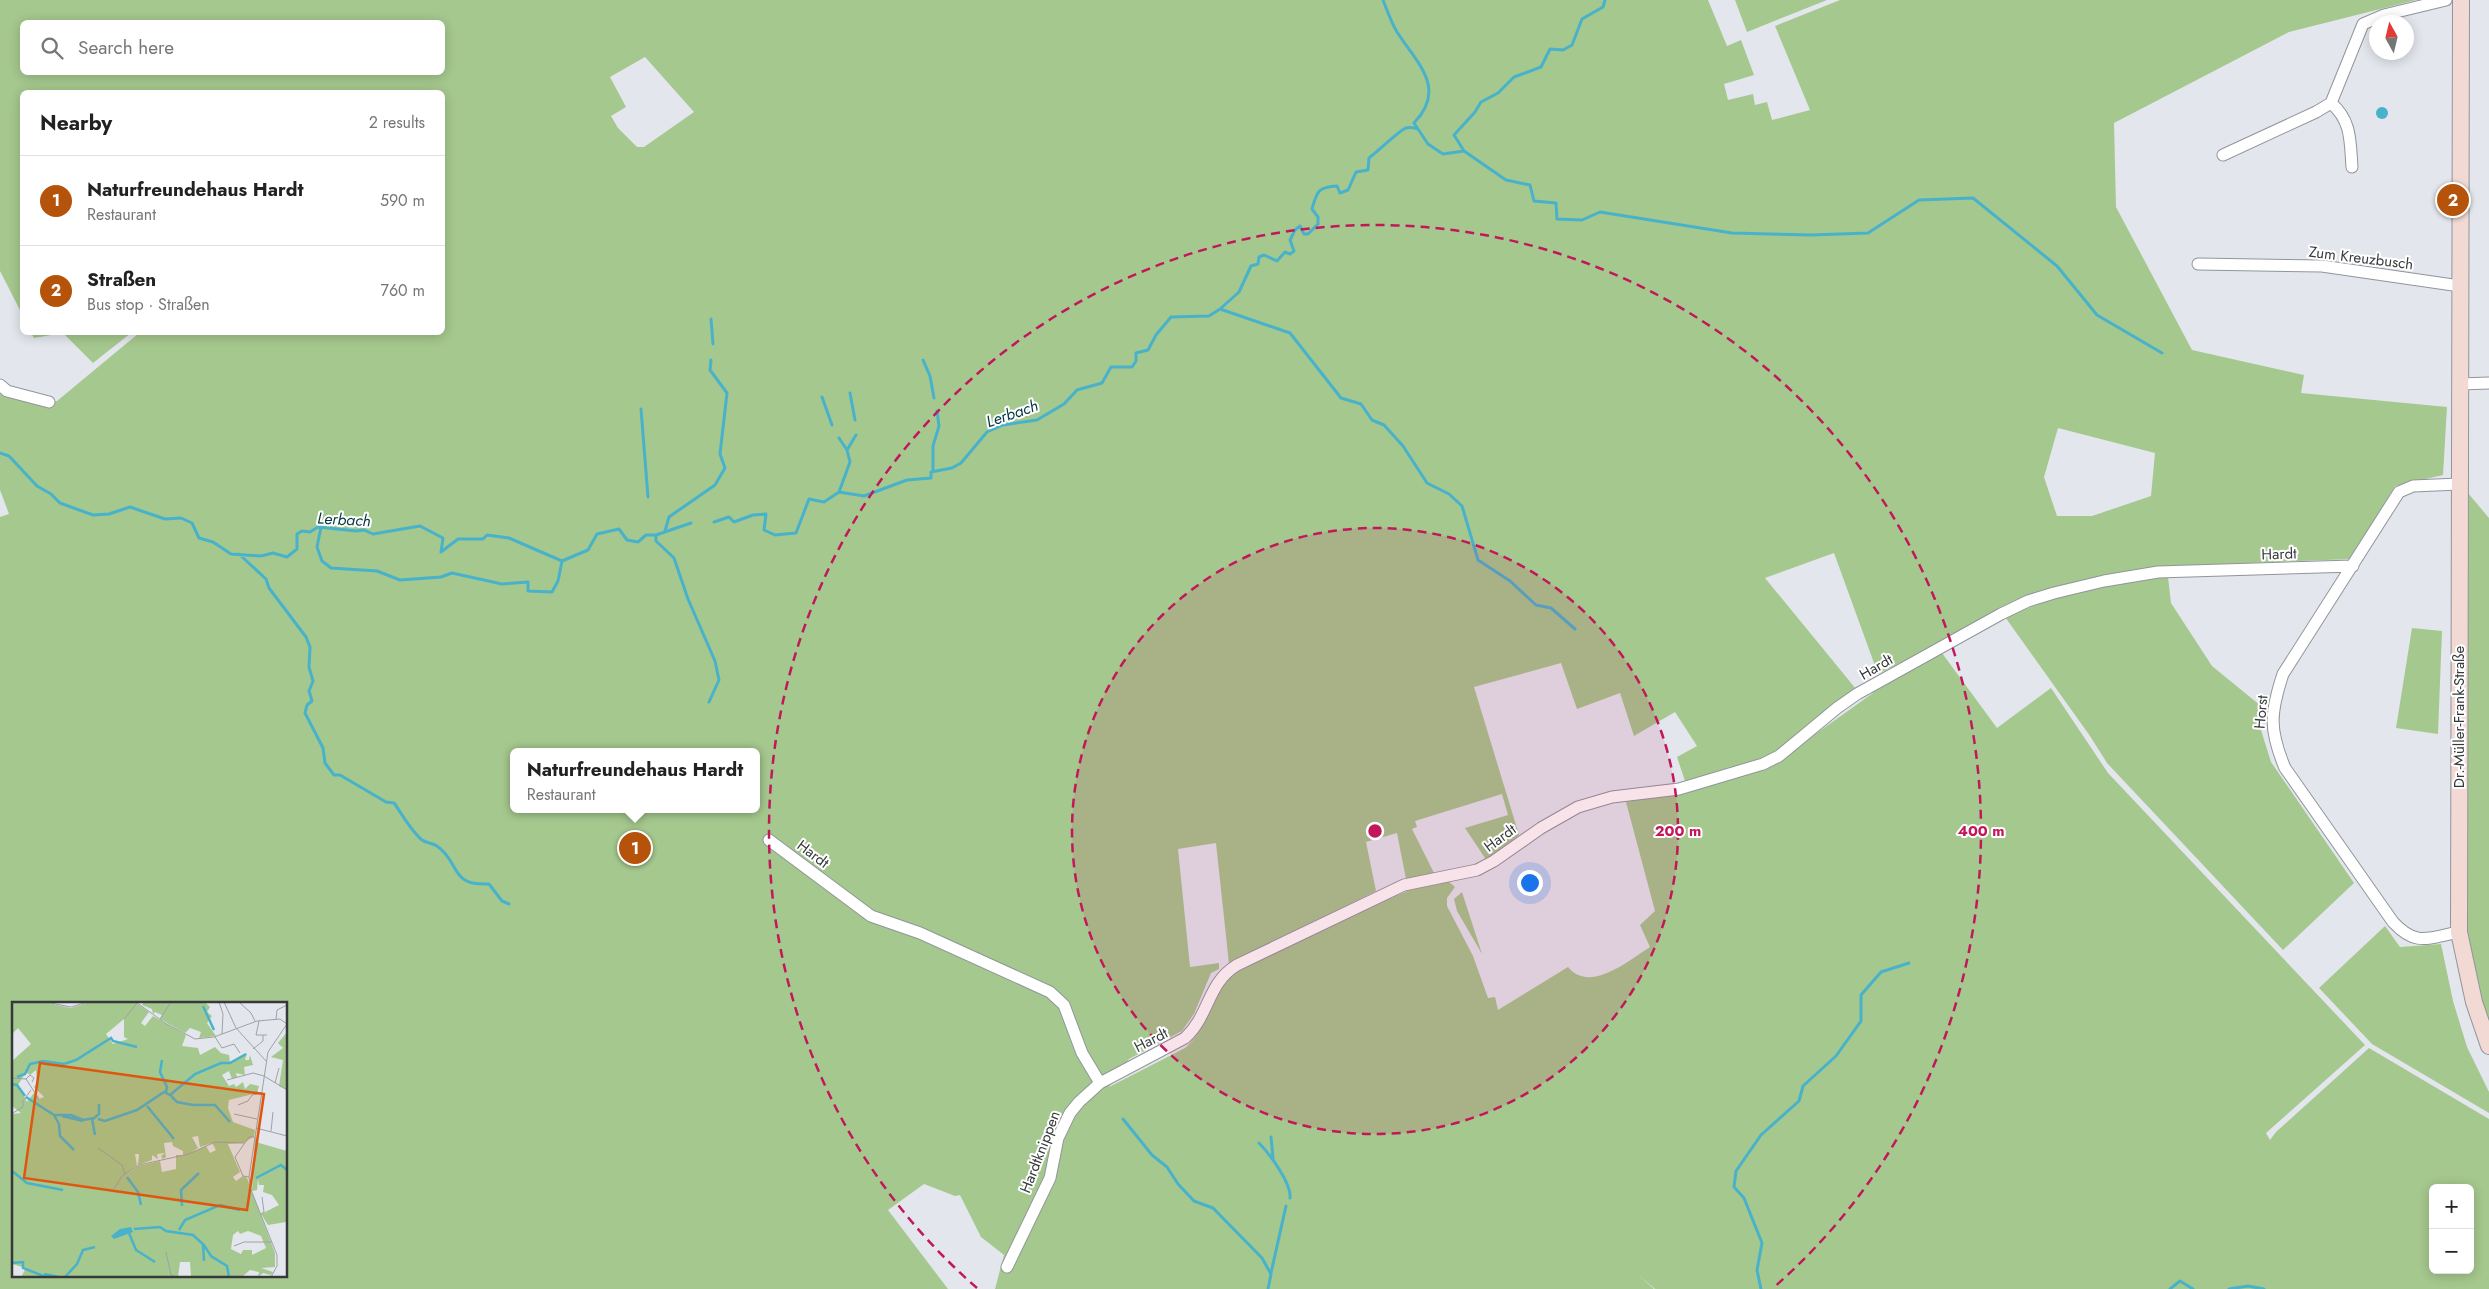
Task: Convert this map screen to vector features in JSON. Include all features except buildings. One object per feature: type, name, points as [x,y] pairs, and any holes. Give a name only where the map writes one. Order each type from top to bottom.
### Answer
[{"type":"main road","name":"Dr.-Müller-Frank-Straße","points":[[2461,0],[2458,932],[2474,1002],[2489,1046]]},
{"type":"street","points":[[2223,155],[2316,112],[2331,103],[2363,24],[2384,15],[2446,0]]},
{"type":"street","points":[[2331,103],[2342,112],[2349,128],[2352,168]]},
{"type":"street","name":"Zum Kreuzbusch","points":[[2198,264],[2322,266],[2460,286]]},
{"type":"street","points":[[2460,384],[2489,383]]},
{"type":"street","points":[[0,385],[7,391],[49,402]]},
{"type":"street","name":"Horst","points":[[2458,932],[2424,939],[2412,938],[2393,922],[2285,768],[2275,743],[2272,727],[2275,699],[2283,674],[2399,492],[2413,486],[2459,484]]},
{"type":"street","name":"Hardt","points":[[769,840],[871,916],[920,933],[1050,992],[1064,1005],[1082,1053],[1100,1083],[1185,1038],[1193,1031],[1205,1013],[1218,980],[1237,965],[1404,885],[1477,870],[1494,861],[1540,828],[1578,807],[1612,797],[1679,789],[1763,764],[1779,756],[1857,694],[2000,614],[2028,601],[2104,581],[2158,572],[2353,566]]},
{"type":"street","name":"Hardtknippen","points":[[1007,1267],[1050,1178],[1054,1148],[1070,1113],[1100,1083]]},
{"type":"green space","points":[[0,0],[1708,0],[1727,46],[1741,40],[1754,75],[1724,84],[1728,100],[1753,94],[1755,105],[1767,102],[1772,120],[1810,110],[1775,26],[1840,0],[2416,0],[2289,32],[2114,123],[2116,207],[2192,350],[2304,375],[2301,393],[2447,407],[2443,475],[2395,486],[2351,559],[2174,566],[2112,575],[2030,597],[1878,674],[1834,553],[1765,578],[1856,689],[1784,747],[1768,757],[1685,781],[1677,757],[1697,746],[1675,712],[1634,736],[1620,693],[1577,709],[1561,663],[1474,687],[1519,835],[1487,861],[1465,828],[1508,815],[1502,794],[1415,821],[1417,827],[1412,829],[1434,873],[1406,879],[1397,833],[1366,842],[1376,891],[1229,964],[1216,843],[1178,849],[1190,967],[1219,963],[1219,969],[1211,973],[1194,1014],[1182,1031],[1129,1059],[1109,1087],[1185,1048],[1199,1032],[1228,975],[1379,903],[1410,890],[1448,881],[1455,887],[1447,898],[1447,906],[1473,956],[1488,998],[1495,997],[1498,1010],[1568,967],[1577,974],[1587,977],[1598,976],[1621,966],[1650,947],[1640,925],[1655,911],[1626,802],[1666,795],[1765,770],[1873,693],[1872,690],[1942,653],[1997,728],[2051,688],[2108,773],[2365,1045],[2266,1133],[2270,1140],[2276,1132],[2369,1048],[2489,1119],[2489,1289],[1655,1289],[1637,1274],[1654,1289],[995,1289],[1004,1255],[981,1237],[960,1195],[955,1196],[924,1184],[888,1210],[948,1289],[0,1289],[0,517],[9,514],[0,490],[0,390],[46,403],[57,401],[137,335],[445,335],[445,90],[20,90],[20,310],[0,271]],"holes":[[[645,57],[694,112],[644,147],[637,147],[618,128],[611,116],[626,107],[610,77]],[[2058,428],[2155,453],[2151,496],[2092,516],[2057,516],[2044,477]]]},
{"type":"green space","points":[[1735,0],[1827,0],[1747,32]]},
{"type":"green space","points":[[32,335],[51,335],[34,338]]},
{"type":"green space","points":[[65,335],[128,335],[93,363]]},
{"type":"green space","points":[[2462,486],[2489,518],[2489,1026],[2481,1006],[2464,930]]},
{"type":"green space","points":[[2168,577],[2171,603],[2212,666],[2261,706],[2261,730],[2271,762],[2354,883],[2283,950],[2107,763],[2090,736],[2005,617],[2056,597],[2131,580]]},
{"type":"green space","points":[[2412,628],[2442,631],[2438,734],[2396,728]]},
{"type":"green space","points":[[1462,892],[1482,954],[1457,911],[1454,899]]},
{"type":"green space","points":[[2385,926],[2400,947],[2441,944],[2453,1001],[2467,1047],[2489,1092],[2489,1113],[2372,1044],[2319,988]]},
{"type":"water","points":[[2380,107],[2384,107],[2388,113],[2384,119],[2380,119],[2376,115],[2376,111]]},
{"type":"waterway","points":[[1383,0],[1395,28],[1420,65],[1429,87],[1424,110],[1414,123],[1418,129]]},
{"type":"waterway","name":"Lerbach","points":[[714,522],[729,517],[734,522],[753,515],[766,514],[764,530],[775,535],[796,533],[809,499],[824,502],[839,492],[864,496],[907,480],[931,478],[931,472],[952,468],[961,463],[987,432],[1003,425],[1037,420],[1064,404],[1077,390],[1102,383],[1111,367],[1132,367],[1136,361],[1136,353],[1148,350],[1156,335],[1171,317],[1209,316],[1239,292],[1251,266],[1258,264],[1259,257],[1264,255],[1277,261],[1285,252],[1290,254],[1294,251],[1290,240],[1295,230],[1300,226],[1304,234],[1308,234],[1318,224],[1318,217],[1312,209],[1319,192],[1322,189],[1337,186],[1340,193],[1348,190],[1356,172],[1368,170],[1369,158],[1403,129],[1418,129],[1428,144],[1443,154],[1464,151],[1454,135],[1475,112],[1481,102],[1498,93],[1514,77],[1541,67],[1550,49],[1563,50],[1572,45],[1582,19],[1603,7],[1605,0]]},
{"type":"waterway","points":[[1464,151],[1506,180],[1530,185],[1534,201],[1556,203],[1557,219],[1582,220],[1600,212],[1732,233],[1811,235],[1868,233],[1919,200],[1973,198],[2057,266],[2097,315],[2162,353]]},
{"type":"waterway","points":[[1220,309],[1290,333],[1341,398],[1361,404],[1372,420],[1384,425],[1403,446],[1427,483],[1449,494],[1462,506],[1478,560],[1510,581],[1536,605],[1551,608],[1575,629]]},
{"type":"waterway","points":[[711,319],[713,344]]},
{"type":"waterway","points":[[665,531],[669,517],[715,485],[725,468],[720,454],[727,393],[710,370],[711,360]]},
{"type":"waterway","points":[[923,360],[930,376],[934,398]]},
{"type":"waterway","points":[[850,393],[855,420]]},
{"type":"waterway","points":[[822,397],[832,425]]},
{"type":"waterway","points":[[641,409],[648,497]]},
{"type":"waterway","points":[[933,471],[933,446],[939,426],[937,411]]},
{"type":"waterway","points":[[839,492],[850,462],[847,450],[856,435]]},
{"type":"waterway","points":[[839,438],[847,450]]},
{"type":"waterway","name":"Lerbach","points":[[0,453],[9,456],[37,486],[51,494],[60,503],[93,515],[109,514],[130,507],[165,519],[181,518],[192,523],[199,538],[213,542],[231,554],[261,556],[273,553],[287,557],[297,549],[297,534],[302,531],[310,532],[318,527],[356,531],[364,530],[373,534],[420,526],[443,538],[441,552],[458,539],[483,539],[487,535],[509,538],[562,561],[588,550],[597,534],[619,529],[627,540],[638,542],[646,535],[656,535],[691,523]]},
{"type":"waterway","points":[[321,527],[317,547],[322,561],[331,568],[377,571],[400,580],[441,577],[452,573],[502,584],[528,582],[528,591],[552,592],[558,581],[562,561]]},
{"type":"waterway","points":[[656,535],[656,541],[674,558],[688,599],[715,661],[719,680],[709,702]]},
{"type":"waterway","points":[[239,554],[266,579],[269,588],[306,637],[310,647],[309,667],[313,681],[309,691],[312,701],[307,705],[305,713],[323,748],[325,763],[334,775],[340,775],[386,802],[394,803],[418,836],[424,841],[437,846],[450,859],[461,877],[476,884],[489,884],[502,901],[509,904]]},
{"type":"waterway","points":[[1761,1289],[1757,1270],[1762,1243],[1744,1198],[1734,1187],[1736,1171],[1761,1135],[1799,1101],[1803,1086],[1836,1056],[1861,1021],[1861,995],[1881,972],[1909,963]]},
{"type":"waterway","points":[[1123,1119],[1152,1155],[1167,1167],[1178,1184],[1194,1201],[1213,1208],[1262,1258],[1271,1274],[1268,1289]]},
{"type":"waterway","points":[[1271,1137],[1273,1158]]},
{"type":"waterway","points":[[1259,1143],[1284,1177],[1290,1192],[1290,1198]]},
{"type":"waterway","points":[[1271,1273],[1286,1206]]},
{"type":"waterway","points":[[2170,1289],[2180,1281],[2193,1289]]},
{"type":"waterway","points":[[2229,1289],[2248,1286],[2264,1289]]},
{"type":"place","name":"Straßen","points":[[2453,200]]},
{"type":"place","name":"Naturfreundehaus Hardt","points":[[635,848]]}]
